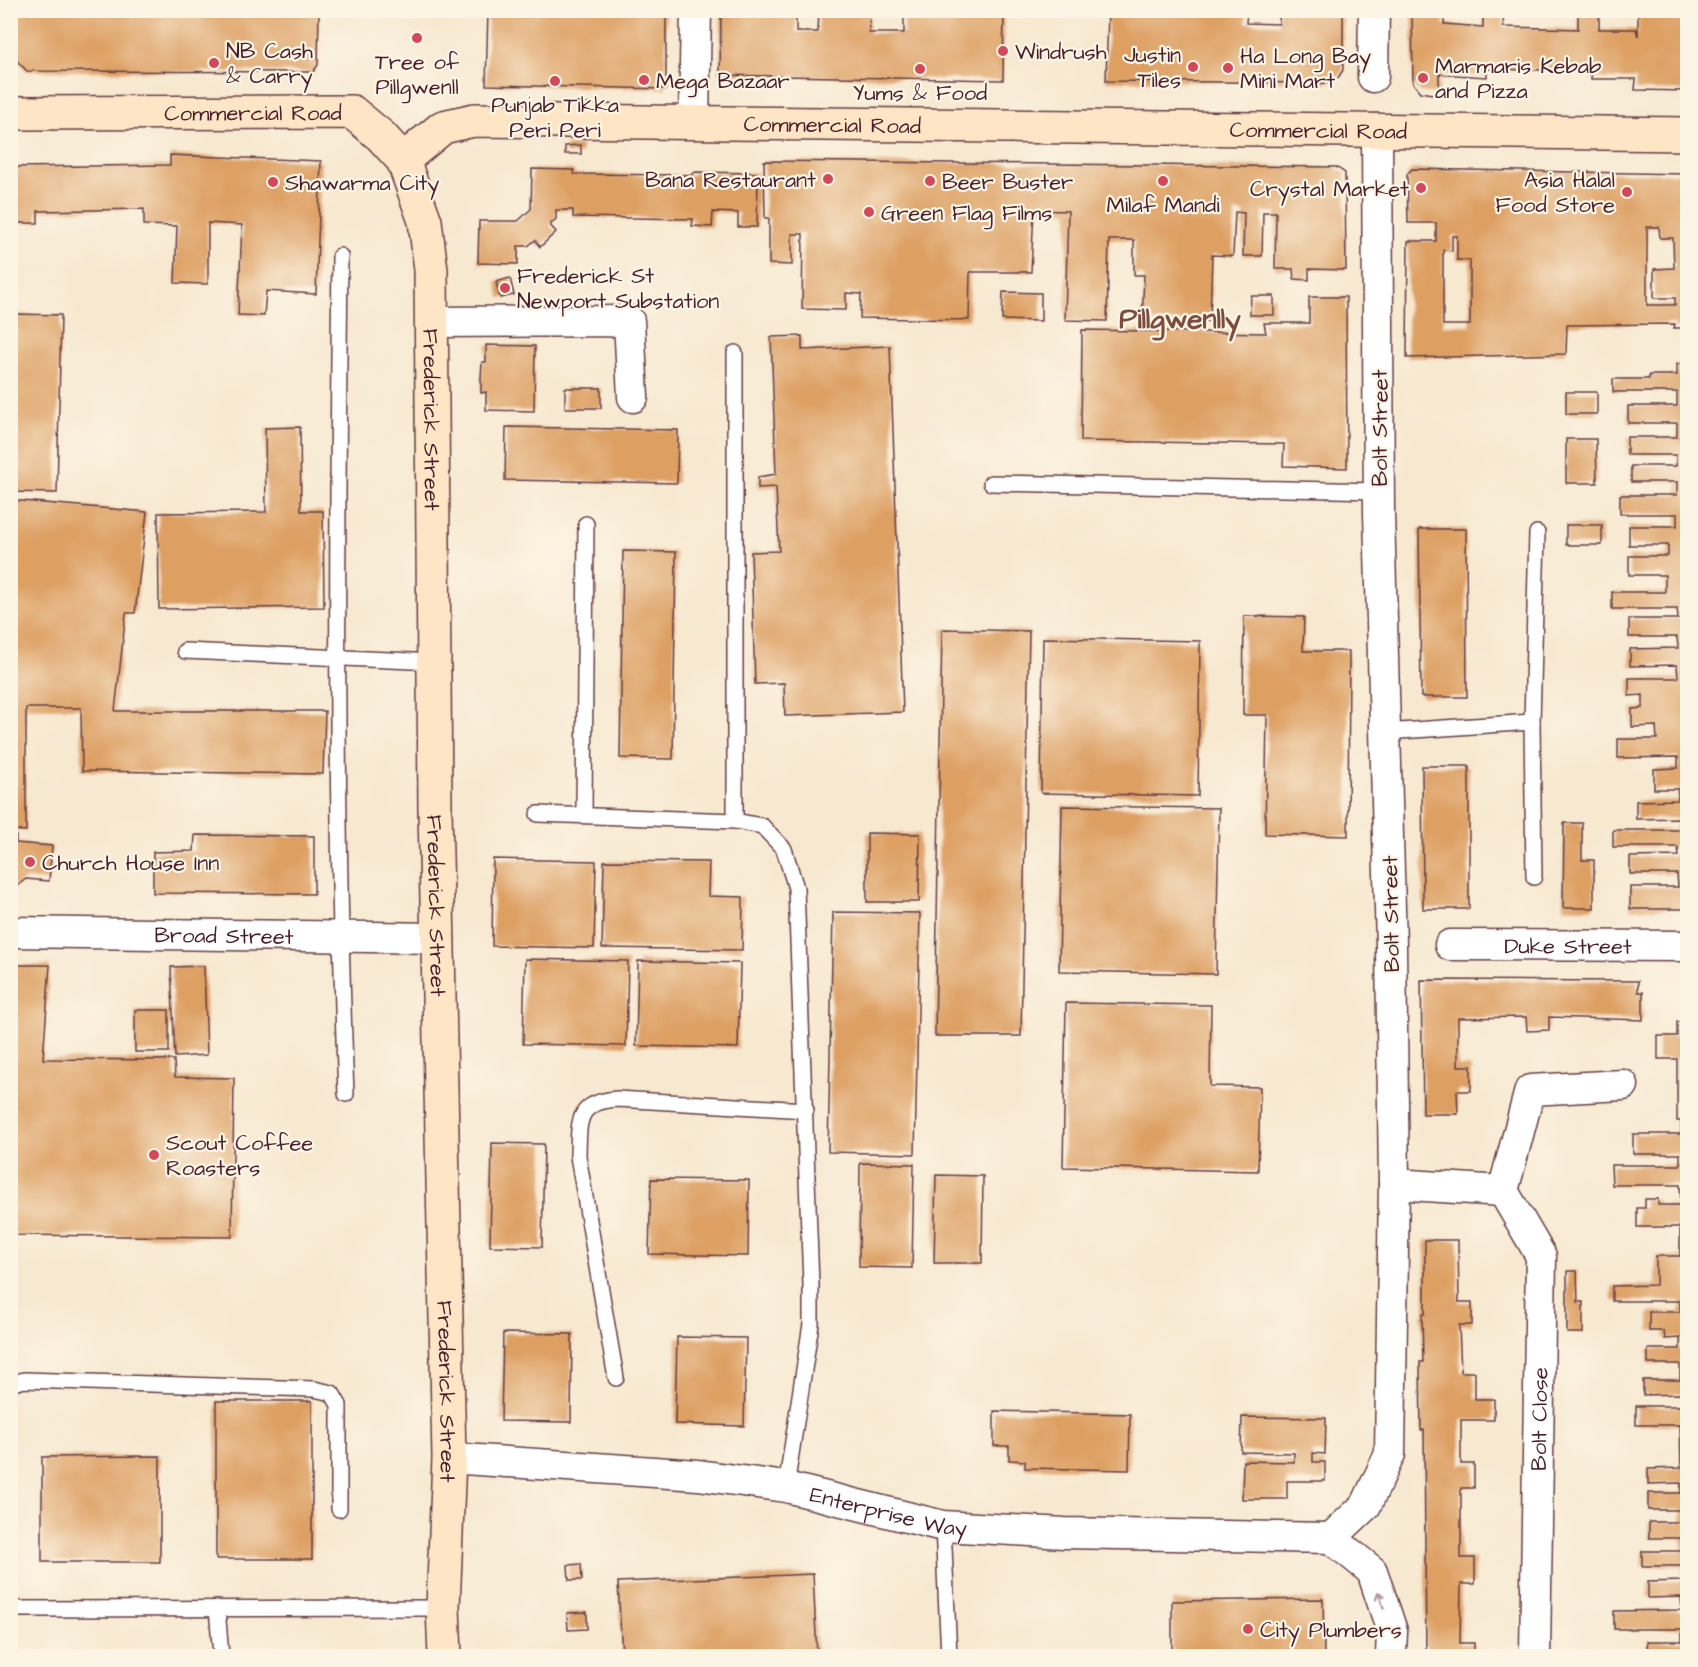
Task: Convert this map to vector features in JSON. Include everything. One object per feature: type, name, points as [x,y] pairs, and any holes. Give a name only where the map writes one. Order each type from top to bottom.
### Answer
[{"type":"street","points":[[694,121],[696,10]]},
{"type":"street","points":[[1373,77],[1374,10]]},
{"type":"street","name":"Commercial Road","points":[[10,113],[352,112],[381,136],[403,160],[443,127],[474,120],[1688,134]]},
{"type":"street","name":"Bolt Street","points":[[1331,1538],[1366,1505],[1390,1454],[1394,1184],[1391,945],[1379,491],[1377,129]]},
{"type":"street","name":"Frederick Street","points":[[403,160],[425,221],[433,322],[435,662],[449,1458],[442,1608],[445,1656]]},
{"type":"street","points":[[433,322],[630,321],[633,397]]},
{"type":"street","name":"Broad Street","points":[[10,932],[439,938]]},
{"type":"street","name":"Duke Street","points":[[1450,945],[1688,946]]},
{"type":"street","points":[[1394,1184],[1503,1191],[1530,1090],[1623,1085]]},
{"type":"street","name":"Bolt Close","points":[[1503,1191],[1541,1256],[1535,1656]]},
{"type":"street","name":"Enterprise Way","points":[[449,1458],[690,1475],[786,1487],[943,1526],[1064,1533],[1331,1538]]},
{"type":"street","points":[[1331,1538],[1372,1571],[1392,1631],[1391,1656]]},
{"type":"lane","points":[[340,256],[336,657],[340,937],[346,1094]]},
{"type":"lane","points":[[735,353],[735,821]]},
{"type":"lane","points":[[991,483],[1379,491]]},
{"type":"lane","points":[[584,815],[586,524]]},
{"type":"lane","points":[[1534,877],[1532,722],[1537,533]]},
{"type":"lane","points":[[185,651],[435,662]]},
{"type":"lane","points":[[1384,732],[1532,722]]},
{"type":"lane","points":[[538,814],[735,821],[762,826],[784,849],[796,888],[806,1110],[811,1324],[786,1487]]},
{"type":"lane","points":[[616,1378],[578,1156],[578,1128],[587,1107],[597,1101],[617,1099],[806,1110]]},
{"type":"lane","points":[[10,1384],[24,1380],[291,1388],[314,1389],[332,1394],[339,1405],[339,1509]]},
{"type":"lane","points":[[943,1526],[949,1656]]},
{"type":"lane","points":[[217,1608],[221,1656]]},
{"type":"lane","points":[[10,1609],[442,1608]]},
{"type":"building","points":[[12,10],[319,10],[318,65],[313,72],[27,71],[12,56]]},
{"type":"building","points":[[488,10],[666,10],[666,89],[486,85]]},
{"type":"building","points":[[721,10],[796,10],[796,32],[818,32],[819,10],[870,10],[869,33],[904,33],[904,10],[1004,10],[1003,80],[720,75]]},
{"type":"building","points":[[1108,10],[1247,10],[1246,23],[1279,24],[1279,10],[1343,10],[1343,70],[1338,78],[1327,83],[1106,81]]},
{"type":"building","points":[[1412,10],[1444,10],[1444,24],[1483,27],[1483,10],[1504,10],[1503,27],[1578,29],[1578,10],[1599,10],[1599,29],[1636,29],[1638,36],[1638,10],[1688,10],[1688,91],[1635,90],[1636,79],[1591,79],[1592,71],[1487,69],[1487,77],[1439,74],[1439,95],[1420,92],[1413,83]]},
{"type":"building","points":[[581,145],[581,154],[565,154],[565,146]]},
{"type":"building","points":[[170,155],[321,161],[316,294],[266,291],[264,316],[238,315],[242,225],[208,223],[208,284],[175,283],[177,226],[144,225],[144,209],[38,211],[38,223],[15,223],[15,167],[170,165]]},
{"type":"building","points":[[764,161],[1336,167],[1345,173],[1346,270],[1309,269],[1309,280],[1294,279],[1293,269],[1275,269],[1276,212],[1263,212],[1262,256],[1243,256],[1244,213],[1235,212],[1233,256],[1212,255],[1210,321],[1142,322],[1144,275],[1134,275],[1134,240],[1109,240],[1107,321],[1065,320],[1068,211],[1034,210],[1031,272],[970,272],[969,320],[860,318],[861,294],[846,293],[846,310],[802,309],[803,234],[792,234],[792,265],[769,264],[769,218],[765,218]]},
{"type":"building","points":[[532,169],[574,170],[574,174],[758,173],[757,227],[738,227],[738,213],[713,212],[712,227],[692,226],[693,219],[573,217],[573,210],[556,210],[556,219],[550,225],[556,232],[540,247],[535,240],[528,246],[518,246],[518,264],[478,263],[479,221],[518,221],[531,209]]},
{"type":"building","points":[[1412,169],[1688,174],[1688,328],[1674,328],[1675,324],[1567,325],[1566,354],[1407,358],[1408,241],[1436,241],[1436,223],[1408,223],[1407,174]],"holes":[[[1647,227],[1659,227],[1660,238],[1673,238],[1674,268],[1654,269],[1654,298],[1675,298],[1675,305],[1647,305]],[[1452,236],[1457,236],[1457,260],[1470,260],[1470,325],[1443,325],[1443,250],[1452,251]]]},
{"type":"building","name":"Frederick St Newport Substation","points":[[510,278],[514,295],[500,298],[496,282]]},
{"type":"building","points":[[1003,292],[1041,293],[1041,321],[1002,320]]},
{"type":"building","points":[[1251,296],[1274,296],[1274,315],[1250,315]]},
{"type":"building","points":[[1309,297],[1346,297],[1347,468],[1283,466],[1284,444],[1081,441],[1082,330],[1266,333],[1264,323],[1309,323]]},
{"type":"building","points":[[12,314],[61,315],[57,493],[10,492]]},
{"type":"building","points":[[802,336],[802,350],[890,346],[903,712],[785,716],[784,683],[755,684],[751,552],[779,551],[776,487],[758,488],[758,477],[776,474],[771,337]]},
{"type":"building","points":[[486,345],[535,346],[534,411],[486,410],[486,392],[481,393],[481,378],[482,362],[486,362]]},
{"type":"building","points":[[1677,364],[1688,364],[1688,909],[1630,909],[1630,887],[1678,887],[1677,874],[1630,874],[1630,857],[1679,856],[1678,847],[1613,847],[1613,830],[1679,830],[1679,818],[1636,819],[1636,801],[1678,800],[1678,789],[1654,789],[1654,769],[1678,768],[1678,757],[1618,758],[1618,739],[1657,739],[1656,726],[1632,727],[1632,709],[1643,708],[1643,695],[1629,696],[1629,678],[1678,678],[1677,665],[1630,666],[1630,649],[1678,648],[1677,637],[1629,637],[1629,619],[1678,619],[1677,609],[1612,609],[1612,592],[1665,592],[1665,575],[1629,575],[1629,556],[1668,556],[1668,545],[1629,545],[1629,526],[1677,526],[1677,514],[1620,514],[1620,495],[1677,495],[1677,482],[1631,482],[1631,466],[1676,466],[1676,455],[1627,455],[1627,437],[1677,437],[1677,423],[1628,423],[1628,406],[1677,406],[1677,392],[1613,392],[1613,379],[1649,379],[1649,375],[1677,375]]},
{"type":"building","points":[[565,388],[601,388],[601,408],[565,408]]},
{"type":"building","points":[[1566,392],[1597,392],[1597,414],[1566,414]]},
{"type":"building","points":[[300,427],[301,511],[323,511],[324,607],[159,609],[158,513],[266,512],[265,428]]},
{"type":"building","points":[[506,427],[678,430],[677,483],[505,480]]},
{"type":"building","points":[[1566,439],[1596,439],[1597,483],[1566,483]]},
{"type":"building","points":[[10,500],[147,512],[135,613],[126,613],[115,711],[325,711],[323,774],[82,771],[81,708],[26,708],[26,831],[10,830]]},
{"type":"building","points":[[1566,525],[1602,525],[1602,545],[1566,545]]},
{"type":"building","points":[[1419,529],[1466,529],[1467,697],[1421,697]]},
{"type":"building","points":[[623,551],[676,552],[673,759],[620,758]]},
{"type":"building","points":[[1244,616],[1304,617],[1303,651],[1349,651],[1348,836],[1265,834],[1267,715],[1243,715]]},
{"type":"building","points":[[942,629],[1029,631],[1021,1036],[935,1036]]},
{"type":"building","points":[[1043,638],[1200,641],[1198,796],[1041,793]]},
{"type":"building","points":[[1422,766],[1469,766],[1469,909],[1423,909]]},
{"type":"building","points":[[1062,806],[1219,808],[1216,974],[1059,971]]},
{"type":"building","points":[[1564,823],[1582,823],[1582,860],[1594,860],[1594,908],[1563,908]]},
{"type":"building","points":[[867,833],[920,834],[919,902],[867,902]]},
{"type":"building","points":[[195,835],[314,836],[314,894],[153,893],[153,852],[194,851]]},
{"type":"building","name":"Church House Inn","points":[[10,836],[16,836],[16,843],[52,846],[49,881],[26,879],[10,891]]},
{"type":"building","points":[[493,859],[596,861],[594,948],[492,946]]},
{"type":"building","points":[[604,861],[709,862],[708,896],[743,897],[742,950],[602,948]]},
{"type":"building","points":[[833,912],[920,913],[915,1154],[828,1152]]},
{"type":"building","points":[[525,959],[628,961],[626,1046],[523,1044]]},
{"type":"building","points":[[638,961],[740,963],[738,1048],[636,1046]]},
{"type":"building","points":[[10,965],[50,965],[43,1059],[174,1060],[175,1077],[234,1078],[232,1237],[10,1235]]},
{"type":"building","points":[[204,966],[207,1055],[175,1057],[171,967]]},
{"type":"building","points":[[1421,980],[1638,981],[1638,992],[1643,992],[1643,1020],[1549,1017],[1549,1030],[1527,1031],[1526,1017],[1458,1018],[1458,1066],[1471,1066],[1471,1091],[1457,1091],[1458,1114],[1423,1114]]},
{"type":"building","points":[[1066,1003],[1211,1005],[1210,1086],[1260,1087],[1258,1171],[1063,1167]]},
{"type":"building","points":[[135,1010],[169,1010],[169,1052],[135,1052]]},
{"type":"building","points":[[1677,1022],[1688,1022],[1688,1656],[1648,1656],[1647,1641],[1682,1641],[1682,1629],[1614,1629],[1614,1611],[1682,1610],[1681,1597],[1648,1598],[1648,1582],[1682,1581],[1682,1566],[1642,1566],[1642,1551],[1682,1551],[1681,1538],[1649,1538],[1649,1522],[1681,1522],[1681,1510],[1648,1510],[1648,1493],[1681,1493],[1681,1483],[1648,1484],[1648,1469],[1681,1468],[1680,1425],[1636,1425],[1636,1406],[1681,1406],[1681,1394],[1643,1395],[1643,1380],[1680,1380],[1680,1364],[1648,1364],[1648,1349],[1680,1349],[1680,1338],[1665,1339],[1664,1331],[1649,1331],[1649,1312],[1680,1312],[1680,1301],[1612,1301],[1612,1286],[1656,1285],[1656,1256],[1680,1256],[1680,1227],[1637,1227],[1637,1208],[1645,1208],[1645,1199],[1658,1199],[1658,1205],[1681,1205],[1680,1185],[1612,1185],[1611,1165],[1680,1165],[1680,1154],[1633,1154],[1633,1134],[1681,1134],[1681,1121],[1677,1121],[1677,1059],[1658,1059],[1658,1036],[1677,1036]]},
{"type":"building","points":[[492,1143],[544,1144],[542,1247],[490,1246]]},
{"type":"building","points":[[860,1163],[914,1164],[912,1268],[859,1267]]},
{"type":"building","points":[[936,1175],[983,1176],[982,1263],[934,1263]]},
{"type":"building","points":[[651,1179],[749,1180],[748,1256],[649,1254]]},
{"type":"building","points":[[1425,1240],[1458,1240],[1459,1302],[1472,1302],[1472,1325],[1459,1325],[1461,1372],[1475,1372],[1475,1399],[1494,1399],[1494,1420],[1461,1420],[1461,1464],[1474,1464],[1474,1488],[1461,1488],[1461,1558],[1475,1558],[1475,1584],[1461,1584],[1460,1643],[1474,1643],[1474,1656],[1426,1656],[1424,1430],[1421,1430],[1420,1362],[1423,1362],[1422,1314],[1425,1314]]},
{"type":"building","points":[[1567,1271],[1577,1271],[1578,1302],[1583,1302],[1583,1333],[1567,1333]]},
{"type":"building","points":[[503,1333],[572,1334],[571,1422],[501,1421]]},
{"type":"building","points":[[677,1337],[746,1338],[744,1426],[675,1424]]},
{"type":"building","points":[[216,1401],[312,1401],[312,1559],[216,1559]]},
{"type":"building","points":[[994,1411],[1130,1414],[1129,1470],[1025,1468],[1025,1461],[1009,1460],[1009,1446],[994,1446]]},
{"type":"building","points":[[1242,1417],[1326,1418],[1325,1454],[1313,1453],[1313,1462],[1325,1462],[1325,1481],[1287,1481],[1287,1499],[1242,1499],[1243,1461],[1294,1462],[1294,1453],[1241,1452]]},
{"type":"building","points":[[160,1456],[160,1562],[42,1562],[42,1457]]},
{"type":"building","points":[[581,1564],[582,1580],[569,1580],[568,1565]]},
{"type":"building","points":[[813,1574],[817,1656],[622,1656],[618,1582]]},
{"type":"building","name":"City Plumbers","points":[[1323,1599],[1324,1656],[1172,1656],[1172,1601]]},
{"type":"building","points":[[587,1612],[587,1629],[568,1630],[567,1613]]},
{"type":"place","name":"Tree of Pillgwenll","points":[[417,38]]},
{"type":"place","name":"Windrush","points":[[1003,51]]},
{"type":"place","name":"NB Cash & Carry","points":[[214,63]]},
{"type":"place","name":"Justin Tiles","points":[[1193,67]]},
{"type":"place","name":"Ha Long Bay Mini Mart","points":[[1228,68]]},
{"type":"place","name":"Yums & Food","points":[[920,69]]},
{"type":"place","name":"Marmaris Kebab and Pizza","points":[[1423,78]]},
{"type":"place","name":"Mega Bazaar","points":[[644,80]]},
{"type":"place","name":"Punjab Tikka Peri Peri","points":[[555,81]]},
{"type":"place","name":"Bana Restaurant","points":[[828,179]]},
{"type":"place","name":"Beer Buster","points":[[930,181]]},
{"type":"place","name":"Milaf Mandi","points":[[1163,181]]},
{"type":"place","name":"Shawarma City","points":[[273,182]]},
{"type":"place","name":"Crystal Market","points":[[1421,188]]},
{"type":"place","name":"Asia Halal Food Store","points":[[1627,192]]},
{"type":"place","name":"Green Flag Films","points":[[869,212]]},
{"type":"place","name":"Frederick St Newport Substation","points":[[505,288]]},
{"type":"place","name":"Church House Inn","points":[[30,862]]},
{"type":"place","name":"Scout Coffee Roasters","points":[[154,1155]]},
{"type":"place","name":"City Plumbers","points":[[1248,1629]]},
{"type":"district","name":"Pillgwenlly","points":[[1180,318]]}]
